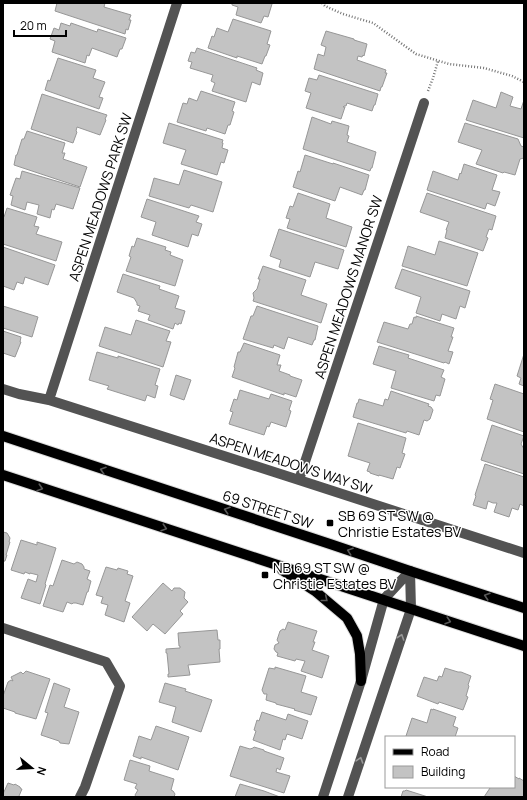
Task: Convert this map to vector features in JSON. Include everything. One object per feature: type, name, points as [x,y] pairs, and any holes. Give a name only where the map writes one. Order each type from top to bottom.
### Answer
[{"type":"main road","name":"69 STREET SW","points":[[3,436],[330,544],[410,572],[524,608]]},
{"type":"main road","points":[[3,475],[524,646]]},
{"type":"main road","points":[[270,562],[315,591],[347,618],[357,636],[360,654],[361,681]]},
{"type":"street","name":"ASPEN MEADOWS PARK SW","points":[[48,400],[177,3]]},
{"type":"street","name":"ASPEN MEADOWS MANOR SW","points":[[299,480],[424,103]]},
{"type":"street","name":"ASPEN MEADOWS WAY SW","points":[[3,389],[48,400],[524,553]]},
{"type":"street","points":[[323,797],[361,681],[384,599],[410,572]]},
{"type":"street","points":[[348,797],[411,609],[410,572]]},
{"type":"street","points":[[3,628],[106,662],[120,686],[85,787],[80,797]]},
{"type":"path","points":[[322,3],[325,6],[343,14],[373,23],[416,54],[449,64],[484,68],[512,76],[524,82]]},
{"type":"path","points":[[424,103],[438,61]]},
{"type":"building","points":[[57,3],[105,3],[104,7],[131,15],[128,30],[126,29],[125,34],[55,11]]},
{"type":"building","points":[[232,3],[272,4],[268,17],[264,16],[261,23],[236,15],[238,7],[232,5]]},
{"type":"building","points":[[233,19],[271,31],[267,44],[270,45],[262,64],[237,56],[237,58],[208,48],[212,36],[214,37],[217,28],[228,32]]},
{"type":"building","points":[[61,23],[70,26],[71,23],[97,32],[98,29],[126,38],[117,57],[92,48],[89,56],[87,55],[85,63],[52,52],[55,41],[50,39],[54,28],[59,30]]},
{"type":"building","points":[[326,31],[367,44],[364,56],[358,56],[357,60],[386,70],[385,73],[387,73],[380,91],[314,69],[318,54],[324,56],[326,47],[321,45]]},
{"type":"building","points":[[197,48],[257,68],[256,70],[263,73],[260,85],[252,82],[246,102],[212,91],[215,83],[211,81],[213,75],[190,68],[192,62],[188,61],[191,52],[195,53]]},
{"type":"building","points":[[58,58],[96,70],[93,78],[105,82],[99,97],[103,98],[99,109],[45,90],[48,80],[50,81]]},
{"type":"building","points":[[319,75],[378,94],[372,111],[347,103],[346,106],[343,107],[345,107],[341,119],[306,108],[311,93],[305,91],[309,78],[317,80]]},
{"type":"building","points":[[201,91],[235,102],[230,125],[228,125],[225,134],[207,128],[206,131],[177,122],[183,103],[187,104],[189,98],[197,101]]},
{"type":"building","points":[[501,92],[513,97],[510,106],[521,109],[524,100],[524,138],[466,120],[473,100],[496,108]]},
{"type":"building","points":[[42,94],[107,115],[100,135],[77,127],[77,132],[73,143],[31,129]]},
{"type":"building","points":[[312,117],[331,124],[332,121],[349,126],[347,135],[349,136],[347,142],[376,152],[370,171],[303,149]]},
{"type":"building","points":[[169,123],[223,140],[222,148],[228,150],[224,163],[221,162],[217,175],[181,164],[186,150],[163,143]]},
{"type":"building","points":[[465,123],[518,139],[521,146],[524,147],[524,158],[520,159],[515,175],[503,173],[476,164],[482,150],[458,142]]},
{"type":"building","points":[[27,131],[65,143],[62,153],[65,153],[63,159],[87,167],[80,187],[14,165],[22,139],[24,139]]},
{"type":"building","points":[[305,155],[369,175],[362,195],[340,187],[335,201],[293,187],[298,171],[300,172]]},
{"type":"building","points":[[464,164],[497,175],[492,190],[500,192],[495,206],[487,203],[485,209],[427,190],[433,171],[458,180]]},
{"type":"building","points":[[184,170],[222,182],[213,212],[191,205],[189,208],[149,196],[154,178],[179,185]]},
{"type":"building","points":[[22,171],[80,188],[73,209],[56,204],[54,210],[52,209],[50,218],[37,214],[39,205],[27,202],[25,210],[11,205],[13,196],[10,195],[16,178],[20,179]]},
{"type":"building","points":[[298,193],[330,204],[326,218],[352,227],[346,247],[287,228],[290,219],[286,218],[290,206],[293,207]]},
{"type":"building","points":[[427,193],[496,216],[492,230],[489,229],[486,237],[488,238],[483,251],[445,238],[449,222],[420,212]]},
{"type":"building","points":[[147,199],[199,216],[196,222],[202,224],[198,236],[192,234],[188,247],[152,235],[156,222],[141,217]]},
{"type":"building","points":[[7,208],[37,217],[34,226],[39,227],[36,234],[62,242],[56,261],[3,244],[3,217]]},
{"type":"building","points":[[279,229],[344,250],[338,269],[315,262],[310,277],[279,267],[281,260],[270,256]]},
{"type":"building","points":[[137,238],[166,247],[165,250],[171,252],[170,255],[183,260],[175,286],[126,271],[131,257],[129,256],[132,246],[134,247]]},
{"type":"building","points":[[439,241],[478,253],[467,286],[402,266],[408,246],[435,255]]},
{"type":"building","points":[[3,247],[55,265],[48,285],[25,277],[23,284],[17,282],[14,290],[3,286]]},
{"type":"building","points":[[263,266],[306,280],[301,295],[327,304],[321,323],[253,301],[253,293],[257,289],[260,279],[258,279]]},
{"type":"building","points":[[402,269],[470,291],[465,308],[460,306],[456,319],[442,314],[440,321],[416,313],[421,297],[395,288]]},
{"type":"building","points":[[123,274],[160,286],[159,289],[179,296],[175,308],[185,311],[181,324],[179,323],[178,325],[175,323],[173,329],[148,320],[150,315],[138,311],[140,306],[137,305],[134,298],[117,292]]},
{"type":"building","points":[[3,306],[38,317],[32,337],[3,328]]},
{"type":"building","points":[[257,306],[318,326],[315,340],[312,345],[288,337],[284,349],[274,345],[273,348],[243,339],[251,316],[253,316]]},
{"type":"building","points":[[416,316],[454,328],[451,337],[453,337],[448,351],[453,352],[449,364],[377,342],[384,322],[408,329]]},
{"type":"building","points":[[136,320],[170,331],[166,341],[171,342],[163,367],[99,346],[105,327],[131,335]]},
{"type":"building","points":[[3,331],[21,337],[21,342],[15,357],[3,353]]},
{"type":"building","points":[[244,343],[280,355],[277,365],[281,365],[279,371],[302,380],[296,397],[284,393],[284,395],[232,377],[238,352],[240,352]]},
{"type":"building","points":[[379,346],[409,355],[408,358],[444,370],[441,377],[445,379],[440,396],[436,395],[434,401],[391,388],[396,371],[373,364]]},
{"type":"building","points":[[97,352],[118,358],[118,356],[160,369],[155,385],[158,386],[155,398],[147,395],[145,401],[107,389],[109,386],[89,380]]},
{"type":"building","points":[[524,354],[524,386],[519,384],[521,378],[517,376]]},
{"type":"building","points":[[176,375],[191,380],[184,400],[170,395]]},
{"type":"building","points":[[495,384],[524,394],[524,432],[487,419],[493,400],[490,399]]},
{"type":"building","points":[[240,390],[269,399],[271,394],[292,401],[289,410],[291,411],[286,427],[271,422],[269,427],[267,426],[264,435],[229,424],[233,412],[230,411],[234,399],[237,400]]},
{"type":"building","points":[[391,391],[429,404],[428,406],[433,410],[430,419],[427,421],[424,420],[419,435],[407,431],[406,433],[353,417],[359,399],[383,406],[385,399],[388,400]]},
{"type":"building","points":[[358,423],[406,438],[402,453],[405,454],[400,468],[397,467],[393,479],[370,473],[367,471],[370,463],[348,456]]},
{"type":"building","points":[[492,425],[524,436],[521,444],[524,449],[524,474],[481,460]]},
{"type":"building","points":[[485,464],[524,477],[524,506],[520,504],[518,510],[512,508],[509,517],[494,512],[497,503],[488,501],[486,509],[473,505]]},
{"type":"building","points":[[3,532],[7,533],[10,538],[10,542],[5,561],[3,563]]},
{"type":"building","points":[[21,540],[37,545],[37,542],[56,548],[40,604],[21,598],[28,579],[36,582],[38,575],[25,572],[24,574],[11,570]]},
{"type":"building","points":[[62,560],[74,564],[77,562],[82,564],[84,569],[90,571],[87,579],[91,581],[83,605],[67,602],[63,612],[43,606],[50,585],[53,586]]},
{"type":"building","points":[[106,567],[128,571],[127,574],[133,576],[125,601],[130,603],[124,622],[105,615],[108,605],[101,603],[103,597],[96,595]]},
{"type":"building","points":[[163,583],[172,591],[174,588],[180,588],[185,592],[184,598],[188,602],[180,611],[183,614],[165,634],[153,624],[147,631],[132,617]]},
{"type":"building","points":[[288,622],[317,631],[312,650],[329,656],[322,678],[301,671],[305,661],[296,659],[295,661],[277,656],[278,653],[274,649],[275,645],[279,643],[277,640],[280,631],[283,629],[285,630]]},
{"type":"building","points":[[217,630],[218,640],[220,640],[220,662],[188,665],[190,675],[168,677],[169,674],[166,649],[180,648],[178,633]]},
{"type":"building","points":[[275,667],[306,676],[301,692],[317,697],[311,715],[266,700],[267,694],[264,694],[262,690],[269,668],[275,669]]},
{"type":"building","points":[[445,668],[471,676],[466,696],[468,697],[463,710],[439,702],[438,704],[417,696],[424,677],[437,681],[439,676],[442,677]]},
{"type":"building","points":[[26,671],[50,679],[36,719],[3,708],[3,696],[8,682],[11,680],[13,681],[11,677],[21,672],[23,674]]},
{"type":"building","points":[[54,683],[70,689],[64,707],[79,712],[69,744],[60,743],[59,741],[41,735],[48,713],[45,712]]},
{"type":"building","points":[[165,683],[186,689],[185,691],[212,700],[201,732],[172,722],[176,707],[159,702]]},
{"type":"building","points":[[431,709],[433,709],[456,717],[453,726],[458,728],[455,736],[406,736],[412,718],[427,723]]},
{"type":"building","points":[[262,712],[286,720],[288,714],[308,721],[302,739],[287,734],[285,740],[283,739],[280,750],[253,740],[257,720],[259,721]]},
{"type":"building","points":[[156,726],[189,737],[178,770],[141,757],[141,759],[133,756],[139,736],[151,740]]},
{"type":"building","points":[[240,746],[250,749],[254,747],[284,758],[280,770],[277,768],[276,772],[290,776],[284,793],[230,776]]},
{"type":"building","points":[[130,760],[150,766],[149,771],[174,779],[171,790],[175,794],[174,797],[136,797],[135,795],[138,790],[135,788],[137,784],[124,780]]},
{"type":"building","points":[[515,777],[524,781],[524,797],[484,797],[490,788],[515,788]]},
{"type":"building","points":[[8,783],[15,784],[22,789],[19,796],[20,797],[3,797]]},
{"type":"building","points":[[240,784],[264,791],[280,797],[235,797]]},
{"type":"building","points":[[406,790],[428,797],[401,797],[403,791]]},
{"type":"place","name":"SB 69 ST SW @ Christie Estates BV","points":[[330,523]]},
{"type":"place","name":"NB 69 ST SW @ Christie Estates BV","points":[[265,575]]}]
